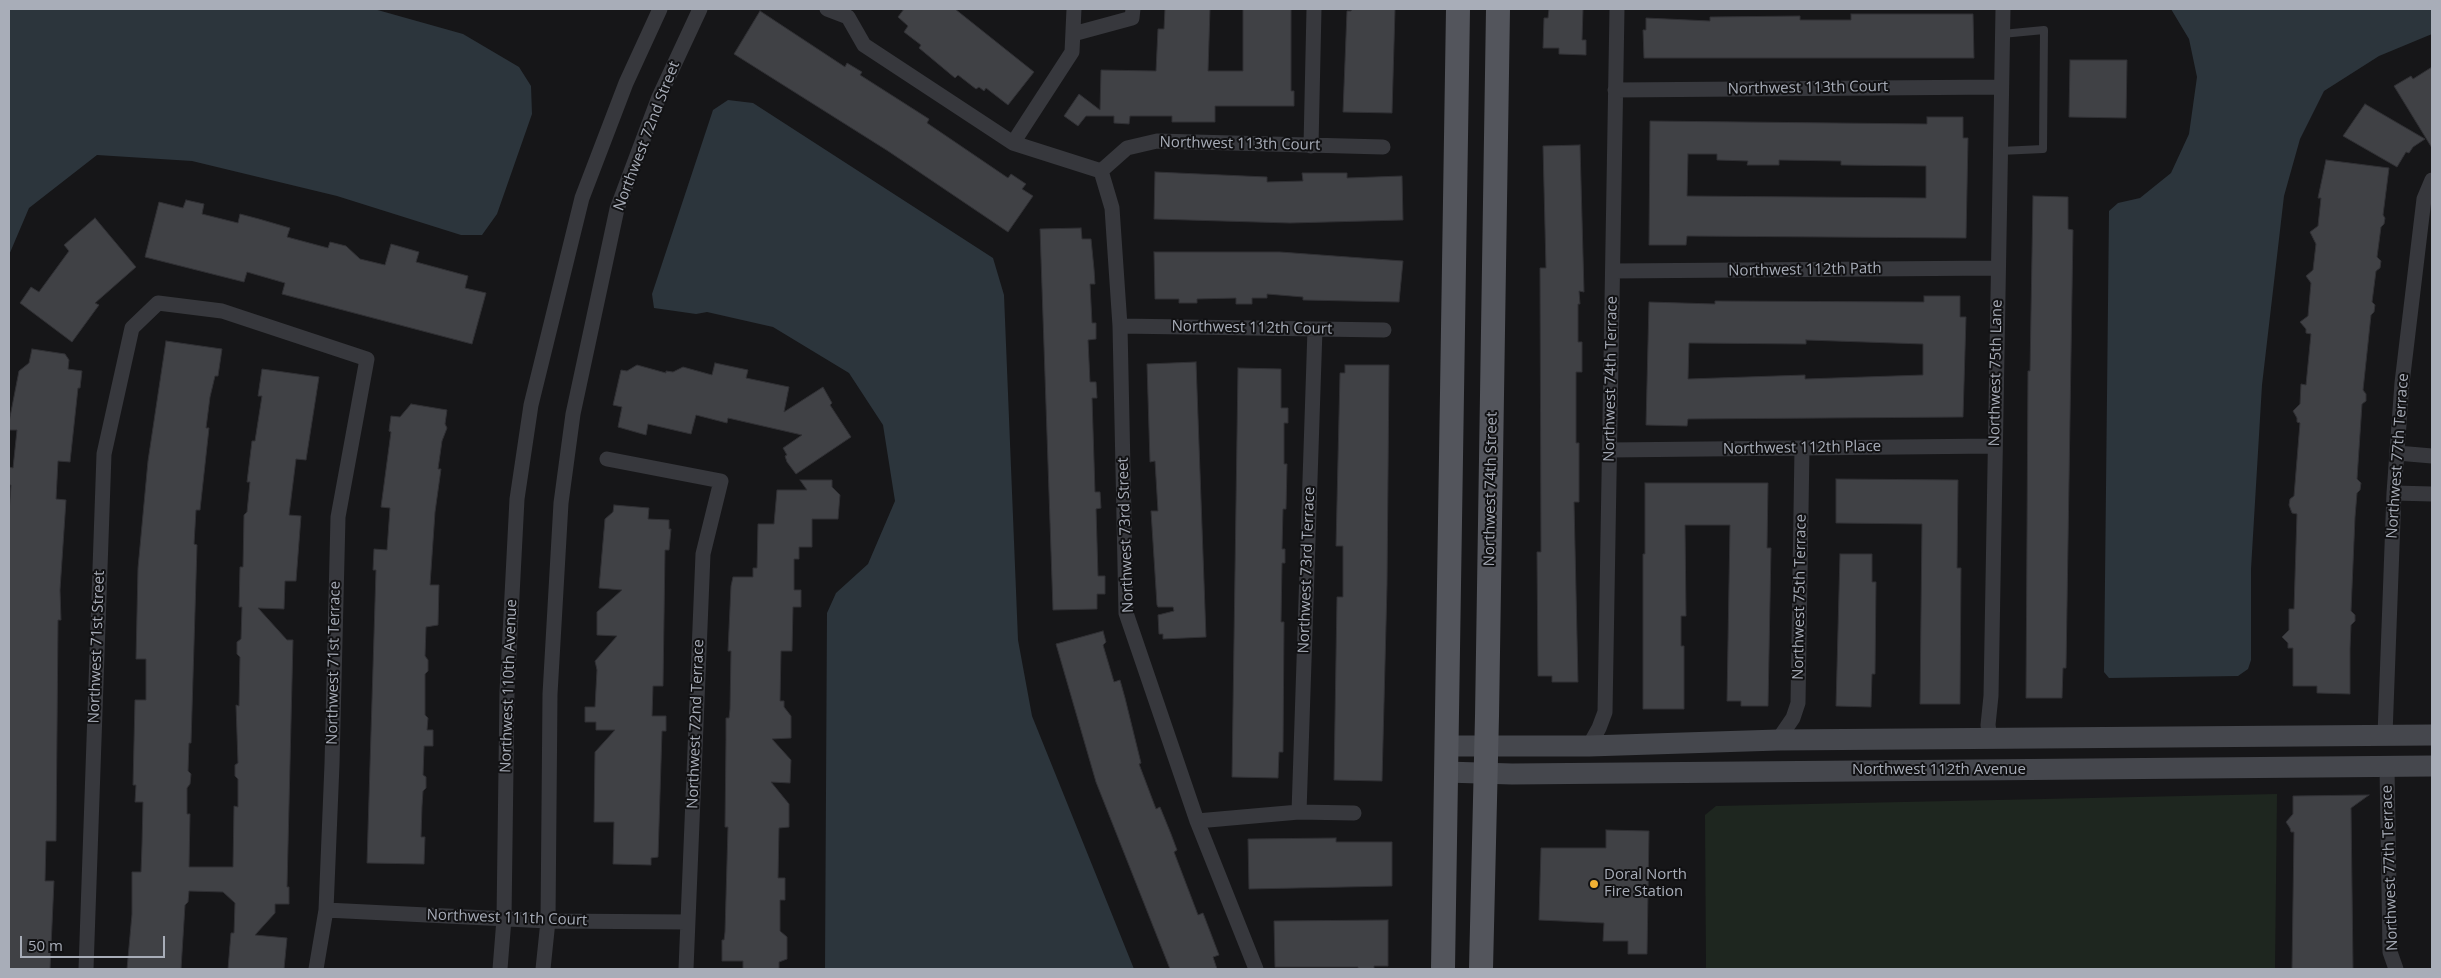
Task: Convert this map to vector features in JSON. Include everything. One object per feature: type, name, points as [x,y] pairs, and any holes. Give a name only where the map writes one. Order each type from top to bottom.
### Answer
[{"type":"main road","points":[[1443,969],[1458,9]]},
{"type":"main road","name":"Northwest 74th Street","points":[[1481,969],[1486,773],[1498,9]]},
{"type":"street","name":"Northwest 110th Avenue","points":[[500,969],[504,919],[510,644],[517,499],[531,405],[582,198],[626,83],[660,9]]},
{"type":"street","name":"Northwest 72nd Street","points":[[548,921],[550,694],[561,503],[573,414],[617,209],[659,97],[700,9]]},
{"type":"street","points":[[827,9],[848,13],[864,45],[1013,144],[1101,170]]},
{"type":"street","points":[[1013,144],[1072,52],[1074,9]]},
{"type":"street","points":[[1073,34],[1132,18],[1132,9]]},
{"type":"street","points":[[1311,146],[1314,9]]},
{"type":"street","name":"Northwest 74th Terrace","points":[[1588,746],[1603,720],[1605,708],[1617,9]]},
{"type":"street","name":"Northwest 75th Lane","points":[[1990,738],[1988,725],[1991,696],[2003,9]]},
{"type":"street","name":"Northwest 113th Court","points":[[1615,90],[2001,87]]},
{"type":"street","name":"Northwest 113th Court","points":[[1101,170],[1128,148],[1157,141],[1383,147]]},
{"type":"street","name":"Northwest 73rd Street","points":[[1101,170],[1112,208],[1120,326],[1126,613],[1197,821],[1256,969]]},
{"type":"street","name":"Northwest 77th Terrace","points":[[2386,735],[2394,493],[2402,383],[2424,198],[2432,180]]},
{"type":"street","name":"Northwest 112th Path","points":[[1612,272],[1998,268]]},
{"type":"street","name":"Northwest 71st Terrace","points":[[132,328],[158,303],[222,311],[366,358],[338,517],[332,764],[326,910],[316,969]]},
{"type":"street","name":"Northwest 112th Court","points":[[1120,326],[1384,330]]},
{"type":"street","name":"Northwest 71st Street","points":[[86,969],[104,454],[132,328]]},
{"type":"street","name":"Northwest 73rd Terrace","points":[[1299,812],[1316,329]]},
{"type":"street","name":"Northwest 112th Place","points":[[1609,450],[1995,446]]},
{"type":"street","name":"Northwest 75th Terrace","points":[[1778,740],[1793,718],[1798,703],[1802,448]]},
{"type":"street","points":[[2397,453],[2432,456]]},
{"type":"street","name":"Northwest 72nd Terrace","points":[[607,458],[721,481],[703,554],[686,969]]},
{"type":"street","points":[[2394,493],[2432,494]]},
{"type":"street","name":"Northwest 112th Avenue","points":[[1447,746],[1588,746],[1778,740],[2432,734]]},
{"type":"street","points":[[1990,738],[2001,758],[2014,769]]},
{"type":"street","name":"Northwest 77th Terrace","points":[[2387,766],[2390,952],[2396,969]]},
{"type":"street","name":"Northwest 112th Avenue","points":[[1446,772],[2432,766]]},
{"type":"street","points":[[1197,821],[1299,812],[1354,813]]},
{"type":"street","name":"Northwest 111th Court","points":[[326,910],[548,921],[688,922]]},
{"type":"street","points":[[543,969],[548,921]]},
{"type":"lane","points":[[2000,150],[2043,149],[2044,30],[2002,34]]},
{"type":"shaded area","points":[[9,9],[374,9],[463,34],[519,67],[531,86],[532,114],[497,214],[482,235],[461,235],[337,196],[192,161],[97,155],[29,208],[9,255]]},
{"type":"shaded area","points":[[2171,9],[2432,9],[2432,34],[2379,56],[2324,91],[2300,139],[2284,196],[2262,385],[2251,569],[2251,660],[2248,669],[2238,676],[2109,678],[2104,672],[2109,211],[2118,203],[2140,198],[2171,173],[2189,134],[2197,77],[2189,39]]},
{"type":"shaded area","points":[[728,100],[753,103],[993,258],[1004,295],[1018,640],[1032,716],[1134,969],[825,969],[827,613],[836,593],[868,564],[895,501],[883,425],[849,373],[773,327],[707,312],[696,314],[654,308],[652,294],[713,110]]},
{"type":"shaded area","points":[[2277,794],[2275,969],[1706,969],[1705,815],[1716,806]]},
{"type":"building","points":[[904,9],[955,9],[1034,72],[1008,105],[986,88],[984,91],[979,87],[976,89],[958,75],[955,78],[919,48],[921,45],[904,32],[908,26],[898,17]]},
{"type":"building","points":[[1165,9],[1210,9],[1208,71],[1243,71],[1243,9],[1291,9],[1291,91],[1294,91],[1294,106],[1215,106],[1215,122],[1172,122],[1172,116],[1130,116],[1129,124],[1114,123],[1114,116],[1086,116],[1078,126],[1064,116],[1079,94],[1100,110],[1101,70],[1156,71],[1158,29],[1164,29]]},
{"type":"building","points":[[1352,9],[1395,9],[1392,113],[1343,112],[1347,11]]},
{"type":"building","points":[[1549,9],[1583,9],[1582,40],[1586,40],[1586,55],[1559,54],[1559,48],[1543,48],[1544,18],[1548,18]]},
{"type":"building","points":[[760,11],[845,67],[847,63],[862,72],[860,75],[929,119],[927,123],[1008,178],[1011,174],[1026,184],[1022,189],[1033,196],[1008,232],[888,151],[734,54]]},
{"type":"building","points":[[1851,14],[1973,14],[1974,58],[1644,58],[1643,30],[1646,30],[1646,18],[1710,21],[1710,17],[1800,16],[1800,20],[1851,20]]},
{"type":"building","points":[[2070,60],[2127,60],[2126,118],[2069,117]]},
{"type":"building","points":[[2432,67],[2432,148],[2394,86],[2411,76],[2413,79]]},
{"type":"building","points":[[2365,104],[2425,139],[2413,147],[2409,153],[2406,152],[2397,167],[2343,136]]},
{"type":"building","points":[[1927,117],[1963,117],[1963,138],[1968,138],[1966,238],[1687,236],[1686,245],[1649,245],[1650,121],[1927,124]],"holes":[[[1688,154],[1717,154],[1717,160],[1748,161],[1747,165],[1779,165],[1779,160],[1841,161],[1841,165],[1926,166],[1926,198],[1687,196]]]},
{"type":"building","points":[[1580,145],[1584,292],[1579,291],[1580,304],[1578,304],[1578,342],[1582,342],[1582,372],[1576,372],[1576,443],[1579,443],[1579,502],[1574,502],[1578,682],[1552,682],[1552,676],[1538,676],[1537,552],[1541,552],[1540,268],[1546,268],[1543,146]]},
{"type":"building","points":[[2326,160],[2389,168],[2383,215],[2385,218],[2384,224],[2381,227],[2377,257],[2381,261],[2380,268],[2376,271],[2372,302],[2375,305],[2374,312],[2371,315],[2363,390],[2366,394],[2366,401],[2362,404],[2357,479],[2361,483],[2360,490],[2357,493],[2355,517],[2351,611],[2355,615],[2355,621],[2351,625],[2350,694],[2317,693],[2317,686],[2293,686],[2293,648],[2288,648],[2288,643],[2282,637],[2289,630],[2289,609],[2294,609],[2297,514],[2292,513],[2289,505],[2290,499],[2294,496],[2300,423],[2297,422],[2293,411],[2300,404],[2301,384],[2306,385],[2311,334],[2306,333],[2306,329],[2300,322],[2308,316],[2311,283],[2306,276],[2313,270],[2316,244],[2310,232],[2318,226],[2321,198],[2318,198]]},
{"type":"building","points":[[1155,172],[1267,177],[1267,182],[1303,181],[1302,173],[1347,173],[1347,178],[1402,176],[1403,220],[1290,223],[1154,219]]},
{"type":"building","points":[[2033,196],[2068,197],[2068,229],[2073,230],[2066,668],[2063,668],[2062,698],[2026,698],[2028,371],[2030,371]]},
{"type":"building","points":[[186,200],[204,204],[202,214],[238,223],[240,214],[259,219],[290,228],[287,237],[328,248],[330,242],[346,246],[360,259],[385,265],[391,244],[419,252],[416,262],[468,276],[465,288],[486,293],[472,344],[282,294],[285,283],[247,272],[244,282],[145,257],[159,202],[183,208]]},
{"type":"building","points":[[95,218],[136,267],[95,303],[99,305],[72,342],[20,303],[31,287],[39,292],[69,251],[64,245]]},
{"type":"building","points":[[1081,228],[1082,239],[1091,239],[1095,284],[1090,284],[1092,323],[1096,323],[1096,339],[1088,340],[1090,382],[1096,382],[1097,398],[1092,398],[1095,492],[1100,492],[1101,508],[1096,509],[1098,576],[1105,576],[1105,594],[1097,594],[1097,609],[1053,610],[1040,229]]},
{"type":"building","points":[[1154,252],[1280,252],[1403,261],[1399,302],[1303,300],[1303,297],[1267,294],[1267,298],[1252,298],[1252,304],[1236,304],[1236,298],[1197,299],[1197,303],[1179,303],[1179,299],[1155,299]]},
{"type":"building","points":[[1924,296],[1960,296],[1960,317],[1966,317],[1963,417],[1688,419],[1687,426],[1646,425],[1649,302],[1715,304],[1715,301],[1924,302]],"holes":[[[1806,340],[1923,344],[1923,375],[1805,379],[1805,375],[1688,379],[1689,343],[1806,344]]]},
{"type":"building","points":[[166,341],[222,349],[218,376],[215,376],[210,397],[206,428],[209,428],[200,510],[196,510],[194,544],[197,545],[191,743],[189,743],[188,771],[191,774],[190,784],[187,788],[187,814],[190,814],[189,867],[233,867],[234,806],[238,807],[238,779],[235,776],[235,765],[238,763],[236,705],[239,706],[240,657],[237,654],[237,642],[241,639],[242,607],[239,607],[240,567],[243,567],[244,515],[247,512],[250,482],[247,482],[252,441],[255,441],[262,396],[258,396],[262,369],[319,377],[306,460],[296,459],[289,515],[301,516],[296,581],[285,581],[284,609],[258,608],[287,640],[293,640],[287,887],[289,887],[289,904],[275,904],[275,913],[255,935],[287,938],[284,969],[228,969],[231,933],[234,933],[235,903],[223,892],[189,891],[188,902],[185,905],[181,969],[127,969],[132,914],[132,872],[141,872],[142,845],[143,802],[135,802],[136,785],[133,785],[135,700],[146,700],[146,659],[136,659],[138,568],[148,461]]},
{"type":"building","points":[[32,349],[65,354],[69,360],[68,369],[82,371],[80,388],[78,388],[70,462],[58,461],[56,499],[66,500],[60,590],[61,620],[58,620],[56,841],[46,841],[45,881],[54,881],[50,969],[9,969],[9,513],[11,485],[9,485],[9,467],[13,468],[17,430],[9,430],[9,422],[19,371],[29,363]]},
{"type":"building","points":[[1196,362],[1206,637],[1163,639],[1163,634],[1159,634],[1158,615],[1174,611],[1173,607],[1158,607],[1157,605],[1151,511],[1158,511],[1155,461],[1150,462],[1147,364]]},
{"type":"building","points":[[715,363],[748,370],[746,378],[789,387],[784,412],[823,387],[832,403],[830,405],[851,437],[796,474],[787,462],[785,456],[787,455],[783,448],[802,435],[728,418],[727,423],[696,415],[691,434],[648,424],[646,435],[618,427],[622,407],[613,405],[621,370],[627,371],[637,365],[666,373],[666,371],[673,372],[683,367],[712,375]]},
{"type":"building","points":[[1345,365],[1389,365],[1387,585],[1382,781],[1334,780],[1337,597],[1343,597],[1343,546],[1336,546],[1340,373],[1345,373]]},
{"type":"building","points":[[1238,368],[1281,369],[1281,408],[1288,408],[1288,423],[1284,423],[1284,464],[1287,464],[1286,509],[1283,509],[1282,549],[1285,549],[1285,563],[1282,563],[1281,622],[1284,622],[1283,752],[1279,752],[1278,778],[1232,777]]},
{"type":"building","points":[[411,404],[447,410],[445,424],[447,428],[442,441],[438,469],[441,469],[435,512],[430,585],[439,585],[438,625],[426,627],[425,656],[428,660],[428,671],[425,674],[425,715],[428,718],[427,730],[433,730],[433,746],[424,746],[423,775],[426,777],[426,788],[423,791],[421,837],[425,837],[424,864],[367,863],[376,570],[373,570],[374,549],[387,550],[390,508],[381,507],[391,432],[389,431],[391,416],[400,417]]},
{"type":"building","points":[[1836,479],[1958,480],[1957,568],[1961,568],[1960,704],[1920,704],[1922,524],[1836,523]]},
{"type":"building","points":[[800,480],[832,480],[832,487],[840,495],[838,519],[812,519],[812,547],[799,547],[799,559],[794,559],[794,590],[801,590],[801,607],[793,607],[792,651],[781,651],[780,701],[784,701],[784,707],[791,716],[791,738],[772,739],[791,760],[790,783],[771,782],[789,804],[789,827],[779,828],[778,878],[785,878],[785,900],[780,900],[780,931],[787,937],[787,959],[779,962],[779,969],[743,969],[743,961],[722,961],[722,940],[724,940],[725,932],[728,827],[725,827],[726,718],[729,718],[730,709],[731,651],[728,651],[731,586],[733,577],[753,577],[753,568],[757,568],[758,524],[774,524],[777,490],[807,490]]},
{"type":"building","points":[[1645,483],[1768,483],[1767,548],[1771,548],[1768,706],[1741,706],[1741,701],[1727,701],[1730,525],[1685,525],[1686,616],[1681,616],[1681,646],[1684,646],[1684,709],[1643,709]]},
{"type":"building","points":[[614,505],[649,508],[648,519],[669,520],[669,529],[671,529],[669,550],[665,550],[663,686],[653,686],[652,716],[666,716],[666,731],[662,731],[658,857],[651,858],[651,865],[613,864],[614,822],[594,822],[595,752],[615,730],[596,730],[596,722],[585,722],[585,707],[595,707],[597,670],[595,661],[617,636],[597,635],[597,612],[622,590],[599,588],[605,519],[613,512]]},
{"type":"building","points":[[1840,554],[1872,554],[1872,582],[1876,582],[1875,674],[1872,674],[1871,707],[1836,706]]},
{"type":"building","points":[[1103,631],[1106,642],[1103,645],[1114,682],[1120,680],[1125,698],[1141,763],[1139,764],[1156,809],[1160,807],[1171,834],[1177,850],[1174,852],[1198,915],[1203,913],[1219,955],[1213,957],[1217,969],[1170,969],[1096,782],[1056,644]]},
{"type":"building","points":[[2369,795],[2351,808],[2353,969],[2292,969],[2294,832],[2291,832],[2286,822],[2293,814],[2293,796]]},
{"type":"building","name":"Doral North Fire Station","points":[[1606,830],[1649,831],[1647,954],[1628,954],[1628,941],[1603,941],[1604,923],[1539,920],[1541,848],[1606,848]]},
{"type":"building","points":[[1336,838],[1336,842],[1392,842],[1392,886],[1249,889],[1248,839]]},
{"type":"building","points":[[1388,920],[1388,966],[1374,966],[1374,969],[1358,969],[1358,967],[1275,967],[1274,921]]},
{"type":"place","name":"Doral North Fire Station","points":[[1594,884]]}]
